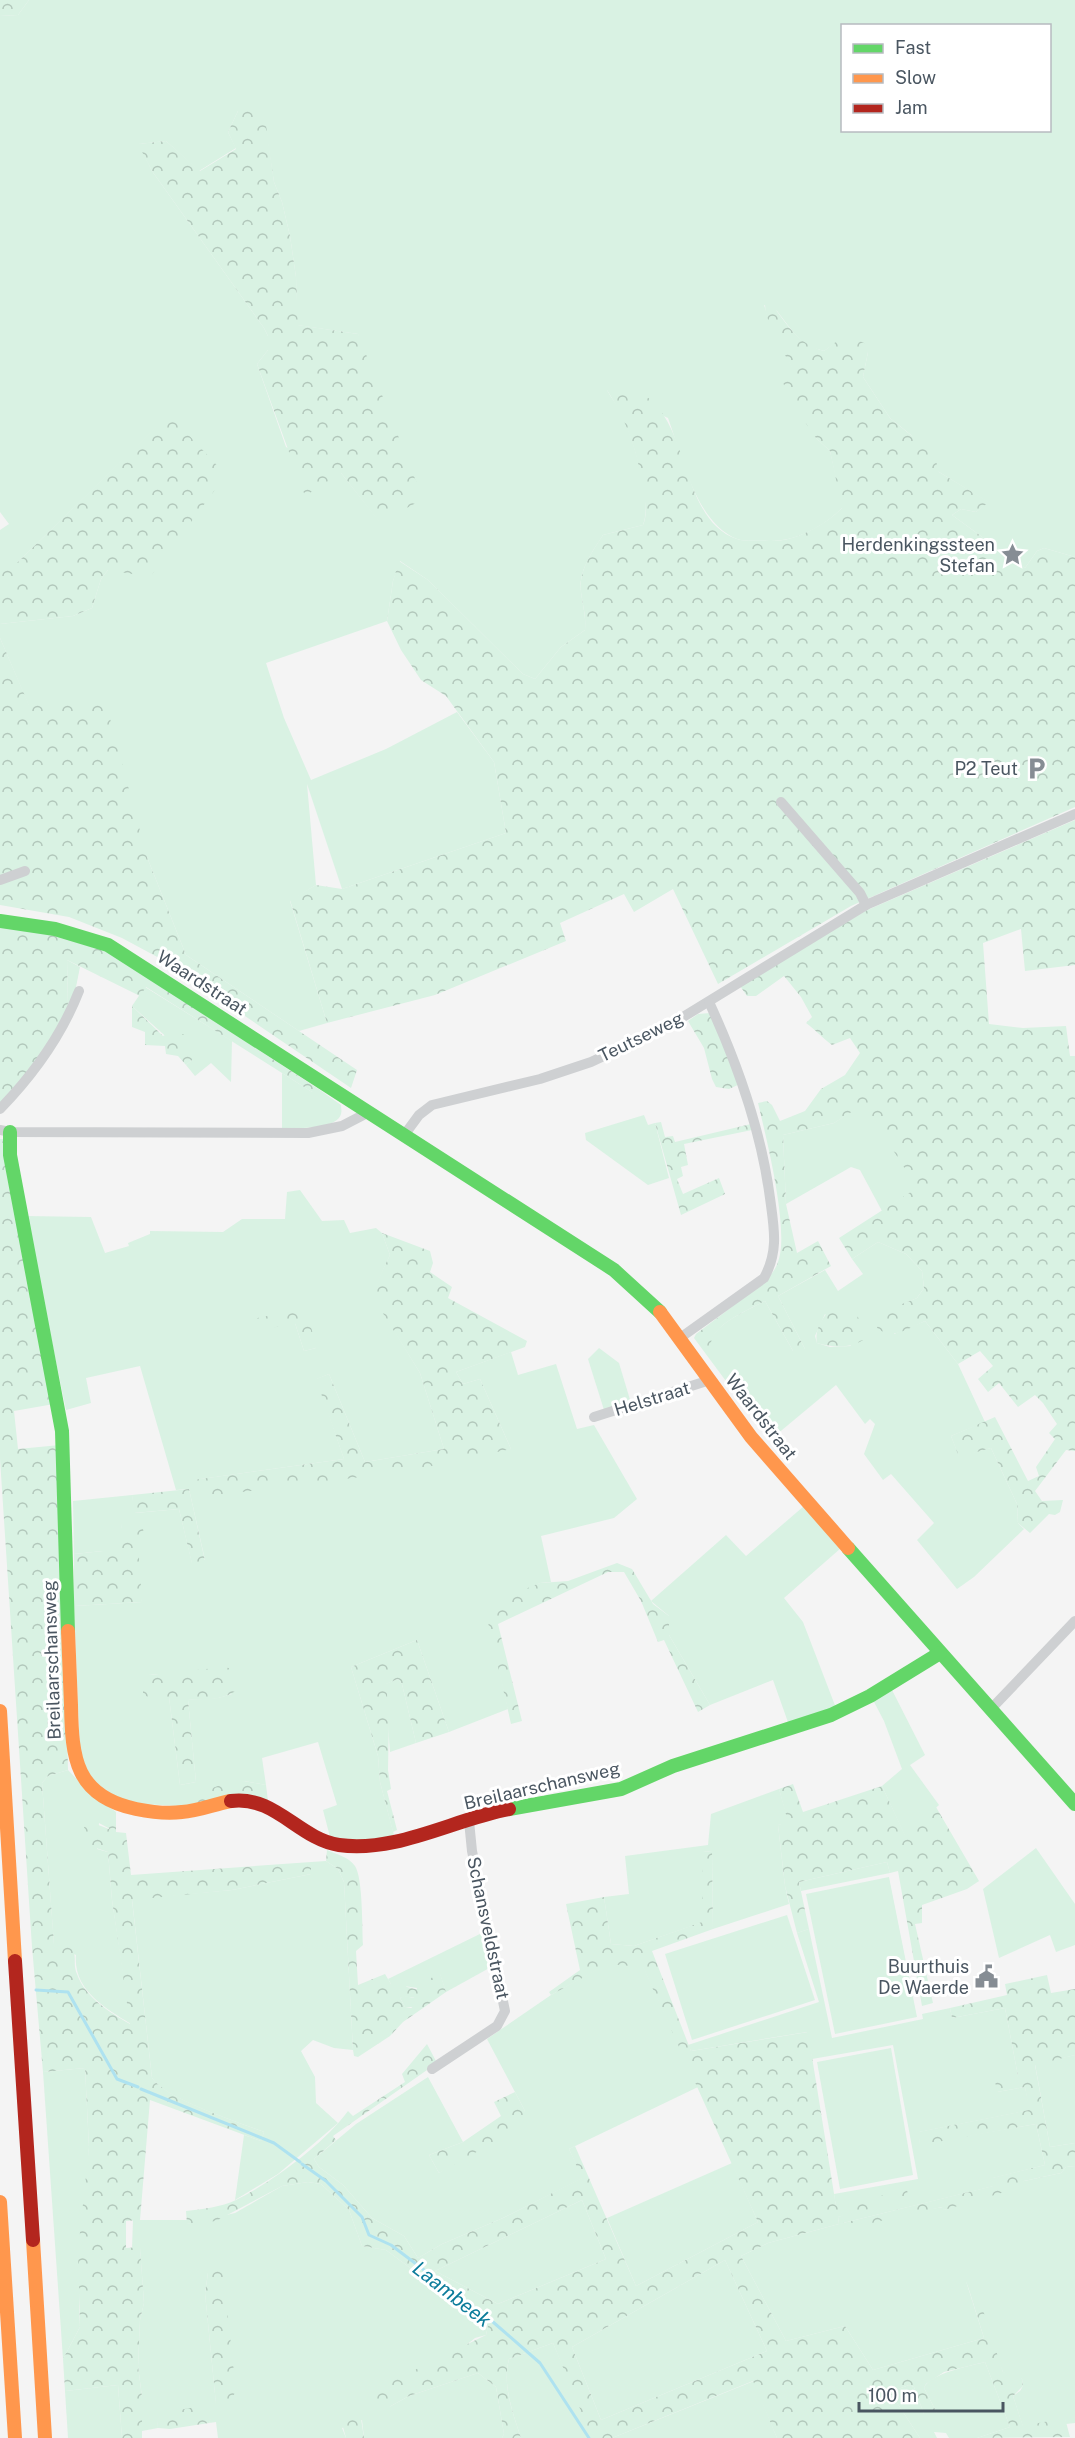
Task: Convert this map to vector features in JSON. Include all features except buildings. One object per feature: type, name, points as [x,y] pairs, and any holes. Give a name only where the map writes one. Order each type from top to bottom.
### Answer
[{"type":"main road","name":"Waardstraat","points":[[1,921],[56,928],[108,945],[614,1270],[660,1312],[771,1461],[1075,1804]]},
{"type":"main road","name":"Breilaarschansweg","points":[[5,1131],[62,1431],[72,1745],[83,1778],[100,1795],[112,1802],[158,1812],[189,1812],[235,1800],[261,1803],[326,1841],[337,1845],[350,1846],[389,1841],[469,1821],[501,1810],[622,1789],[664,1769],[843,1710],[880,1691],[940,1653]]},
{"type":"main road","points":[[0,1711],[45,2438]]},
{"type":"main road","points":[[0,2202],[15,2438]]},
{"type":"main road","points":[[0,2375],[1,2438]]},
{"type":"street","points":[[781,802],[860,893],[866,905]]},
{"type":"street","name":"Teutseweg","points":[[405,1134],[419,1114],[432,1105],[540,1079],[591,1062],[670,1025],[771,961],[866,905],[1075,814]]},
{"type":"street","points":[[0,880],[25,871]]},
{"type":"street","points":[[0,1109],[22,1086],[58,1037],[78,990]]},
{"type":"street","points":[[680,1338],[764,1278],[772,1263],[775,1240],[758,1130],[731,1048],[709,1002]]},
{"type":"street","points":[[5,1131],[308,1134],[342,1126],[369,1112]]},
{"type":"street","name":"Helstraat","points":[[594,1417],[710,1380]]},
{"type":"street","points":[[990,1710],[1075,1620]]},
{"type":"street","name":"Schansveldstraat","points":[[432,2069],[497,2026],[505,2012],[472,1851],[469,1821]]},
{"type":"green space","points":[[0,0],[29,0],[18,15],[0,16]]},
{"type":"green space","points":[[29,0],[1075,0],[1075,557],[1044,548],[1037,551],[1025,568],[952,515],[961,509],[976,512],[988,502],[939,472],[911,435],[890,418],[863,377],[868,352],[834,344],[824,351],[807,346],[777,311],[764,305],[770,323],[793,369],[816,438],[830,451],[843,507],[809,532],[779,541],[749,541],[737,539],[723,531],[711,519],[692,487],[668,418],[607,390],[622,414],[644,485],[643,525],[603,535],[587,562],[582,577],[581,592],[585,630],[561,647],[535,679],[523,674],[428,580],[400,561],[393,581],[387,621],[266,663],[284,718],[311,780],[386,749],[457,712],[494,762],[506,833],[342,889],[307,784],[316,885],[290,901],[327,1023],[299,1031],[186,955],[147,857],[29,706],[0,638],[0,624],[73,616],[92,608],[101,579],[108,570],[169,415],[18,562],[0,562],[0,530],[9,524],[0,512],[0,16],[18,15]],"holes":[[[238,111],[264,118],[274,182],[282,202],[290,236],[296,277],[297,325],[358,334],[380,522],[341,473],[286,447],[257,364],[268,350],[268,336],[152,171],[139,144],[166,141],[199,171],[236,148],[228,132]]]},
{"type":"green space","points":[[250,109],[265,118],[274,182],[282,202],[290,236],[296,277],[298,325],[358,334],[423,499],[380,523],[341,473],[305,496],[257,364],[268,350],[268,336],[152,171],[138,144],[166,141],[200,171],[236,149],[228,132],[238,111]]},
{"type":"green space","points":[[766,298],[797,336],[813,347],[824,351],[846,338],[864,343],[868,352],[863,377],[890,418],[934,454],[939,472],[989,502],[976,512],[961,509],[952,515],[1025,568],[1037,551],[1044,548],[1075,557],[1075,807],[851,906],[718,984],[673,889],[634,912],[624,894],[560,923],[566,941],[435,995],[327,1023],[290,900],[316,885],[342,889],[506,833],[494,762],[446,696],[421,680],[401,650],[387,621],[393,581],[399,561],[428,580],[523,674],[535,679],[561,647],[585,630],[581,592],[582,577],[594,548],[603,535],[643,525],[645,521],[645,503],[635,450],[626,425],[607,390],[621,387],[629,388],[650,399],[665,417],[703,509],[717,527],[741,540],[780,541],[809,531],[827,520],[842,508],[830,451],[816,438],[792,403],[780,376],[792,368],[769,324],[766,314]]},
{"type":"green space","points":[[169,414],[226,475],[150,577],[108,570],[101,579],[92,608],[73,616],[0,624],[0,562],[18,562]]},
{"type":"green space","points":[[0,638],[29,705],[104,696],[147,857],[186,955],[357,1070],[351,1088],[161,959],[122,938],[69,917],[0,905]]},
{"type":"green space","points":[[1075,820],[1075,965],[1025,971],[1021,929],[983,943],[989,1024],[1023,1028],[1066,1026],[1070,1056],[1075,1056],[1075,1451],[1066,1450],[1035,1491],[1042,1501],[1063,1500],[1060,1512],[1055,1515],[1049,1514],[1030,1533],[1018,1523],[1017,1504],[991,1448],[959,1457],[951,1436],[995,1417],[1028,1481],[1039,1476],[1036,1467],[1055,1439],[1049,1433],[1057,1424],[1035,1395],[1018,1407],[999,1383],[988,1392],[978,1379],[993,1366],[980,1351],[958,1364],[925,1321],[895,1333],[883,1332],[877,1328],[882,1312],[917,1298],[924,1288],[922,1271],[906,1254],[878,1242],[852,1259],[839,1238],[917,1188],[864,1104],[834,1123],[783,1135],[786,1204],[797,1253],[818,1241],[831,1266],[778,1296],[805,1349],[806,1356],[801,1358],[793,1351],[765,1301],[730,1320],[715,1333],[711,1341],[711,1349],[771,1424],[763,1431],[694,1338],[696,1334],[762,1284],[778,1262],[781,1248],[779,1207],[758,1103],[767,1101],[772,1105],[780,1121],[805,1111],[821,1089],[845,1075],[860,1053],[850,1038],[832,1045],[806,1023],[812,1017],[801,997],[784,976],[756,996],[747,996],[740,986],[865,911]]},
{"type":"green space","points":[[0,927],[70,937],[108,952],[317,1088],[316,1091],[312,1092],[146,987],[140,996],[67,960],[68,1008],[48,1048],[0,1103]]},
{"type":"green space","points":[[67,960],[80,967],[68,1008]]},
{"type":"green space","points":[[145,987],[232,1041],[231,1082],[211,1063],[195,1076],[186,1065],[192,1060],[132,1006]]},
{"type":"green space","points":[[132,1006],[163,1036],[173,1031],[185,1035],[194,1052],[192,1060],[186,1065],[178,1056],[166,1054],[165,1046],[145,1045],[145,1032],[132,1027]]},
{"type":"green space","points":[[710,1013],[740,1084],[729,1089],[716,1087],[704,1048],[688,1021],[698,1014]]},
{"type":"green space","points":[[282,1073],[312,1092],[317,1088],[341,1105],[338,1119],[332,1123],[315,1127],[282,1128]]},
{"type":"green space","points":[[864,1103],[918,1188],[882,1211],[860,1170],[851,1167],[786,1204],[783,1135],[834,1123]]},
{"type":"green space","points":[[644,1115],[648,1125],[655,1123],[669,1178],[648,1185],[586,1140],[585,1133]]},
{"type":"green space","points":[[661,1122],[665,1137],[673,1136],[675,1142],[751,1124],[752,1130],[684,1144],[688,1165],[681,1167],[683,1176],[677,1179],[683,1194],[719,1178],[725,1194],[681,1215],[655,1123]]},
{"type":"green space","points":[[0,1139],[3,1139],[54,1404],[14,1411],[18,1449],[60,1445],[68,1770],[48,1776],[42,1783],[54,1944],[69,1943],[74,1952],[77,1974],[86,1990],[106,2009],[130,2024],[112,1900],[108,1852],[90,1846],[84,1827],[93,1823],[109,1829],[109,1812],[116,1812],[116,1832],[126,1833],[131,1875],[311,1862],[311,1874],[232,1890],[132,1900],[152,2078],[160,2086],[187,2102],[264,2132],[261,2141],[150,2100],[140,2220],[126,2221],[126,2248],[140,2247],[144,2303],[140,2320],[138,2366],[142,2397],[142,2438],[122,2438],[118,2385],[65,2391],[63,2359],[80,2327],[78,2251],[89,2147],[85,2068],[43,2072],[32,1947],[0,1459]]},
{"type":"green space","points":[[300,1190],[322,1221],[344,1220],[350,1233],[376,1228],[382,1233],[390,1255],[372,1294],[420,1373],[444,1449],[365,1462],[329,1374],[317,1379],[344,1459],[194,1480],[511,1449],[480,1379],[463,1384],[456,1372],[511,1352],[518,1375],[556,1364],[577,1429],[594,1425],[637,1499],[614,1518],[541,1536],[551,1582],[540,1583],[486,1609],[508,1709],[449,1732],[417,1640],[351,1667],[378,1756],[380,1782],[394,1835],[368,1841],[330,1837],[323,1810],[337,1805],[318,1742],[262,1758],[266,1785],[244,1781],[195,1807],[126,1803],[95,1786],[80,1754],[74,1606],[142,1602],[121,1523],[123,1535],[103,1551],[74,1554],[73,1501],[132,1495],[135,1513],[179,1509],[192,1563],[205,1560],[189,1489],[176,1490],[140,1366],[86,1378],[91,1403],[66,1410],[26,1216],[91,1217],[105,1253],[129,1246],[128,1243],[150,1234],[150,1231],[223,1232],[242,1219],[285,1219],[287,1192]],"holes":[[[295,1323],[316,1348],[304,1351]],[[158,1674],[232,1694],[218,1698],[188,1700],[196,1782],[180,1785],[169,1697],[149,1675]]]},
{"type":"green space","points":[[382,1233],[430,1251],[433,1263],[430,1272],[452,1287],[448,1298],[527,1341],[525,1347],[456,1372],[463,1384],[480,1379],[511,1449],[408,1471],[196,1498],[193,1480],[344,1459],[316,1379],[329,1374],[365,1462],[444,1449],[420,1373],[371,1294],[390,1255]]},
{"type":"green space","points":[[878,1242],[906,1254],[922,1271],[924,1288],[917,1298],[903,1304],[894,1334],[925,1321],[958,1364],[985,1422],[951,1436],[959,1456],[991,1448],[1017,1504],[1018,1523],[1024,1529],[974,1577],[957,1589],[917,1540],[934,1523],[891,1474],[883,1480],[864,1454],[875,1424],[870,1419],[865,1424],[836,1385],[770,1440],[763,1431],[770,1425],[710,1349],[711,1341],[721,1326],[765,1301],[793,1351],[805,1349],[778,1296],[825,1270],[838,1291],[863,1274],[852,1259]],"holes":[[[825,1314],[851,1346],[830,1347],[817,1343],[815,1336]]]},
{"type":"green space","points":[[832,1308],[840,1308],[856,1315],[862,1324],[866,1338],[854,1344],[842,1346],[817,1343],[820,1324]]},
{"type":"green space","points":[[307,1309],[316,1348],[304,1351],[295,1323],[256,1331],[253,1319]]},
{"type":"green space","points":[[599,1348],[619,1363],[631,1403],[604,1410],[588,1359]]},
{"type":"green space","points":[[189,1489],[205,1561],[192,1564],[179,1509],[134,1513],[132,1495]]},
{"type":"green space","points":[[804,1506],[841,1548],[784,1598],[803,1622],[836,1708],[789,1725],[773,1680],[710,1705],[669,1635],[669,1616],[651,1601],[726,1535],[746,1556]]},
{"type":"green space","points":[[142,1521],[144,1536],[138,1543],[142,1602],[74,1606],[74,1554],[103,1551],[103,1535],[122,1535],[121,1522]]},
{"type":"green space","points":[[617,1563],[632,1569],[653,1604],[669,1616],[669,1635],[710,1705],[698,1712],[664,1640],[658,1642],[641,1601],[624,1572],[608,1572],[498,1624],[522,1721],[511,1724],[485,1609],[496,1601],[540,1583],[568,1581]]},
{"type":"green space","points":[[417,1640],[449,1732],[416,1743],[402,1684],[398,1679],[386,1684],[389,1715],[388,1770],[391,1789],[387,1791],[397,1830],[393,1832],[380,1782],[378,1756],[351,1667]]},
{"type":"green space","points":[[225,1667],[232,1669],[238,1680],[239,1688],[221,1697],[188,1700],[196,1782],[180,1785],[169,1697],[149,1698],[143,1694],[143,1680],[149,1675]]},
{"type":"green space","points":[[398,1679],[402,1684],[416,1743],[390,1752],[385,1684]]},
{"type":"green space","points":[[892,1690],[925,1755],[910,1765],[939,1805],[905,1836],[882,1786],[902,1769],[884,1721],[873,1700]]},
{"type":"green space","points":[[68,1770],[86,1789],[116,1812],[109,1813],[110,1829],[99,1823],[97,1849],[108,1852],[112,1900],[131,2024],[101,2004],[85,1988],[76,1967],[76,1955],[54,1945],[42,1783],[48,1776]]},
{"type":"green space","points":[[244,1781],[266,1785],[268,1801],[195,1807],[196,1794],[226,1783]]},
{"type":"green space","points":[[793,1784],[803,1812],[882,1786],[905,1835],[936,1807],[979,1881],[967,1889],[922,1905],[922,1923],[915,1924],[933,2003],[922,2006],[898,1871],[890,1873],[887,1862],[799,1882],[809,1929],[797,1933],[785,1886],[778,1825],[788,1822],[779,1789]]},
{"type":"green space","points":[[779,1789],[789,1823],[778,1825],[789,1904],[713,1929],[712,1852],[703,1851],[703,1922],[634,1946],[611,1944],[604,1897],[629,1894],[625,1856],[708,1845],[711,1814]]},
{"type":"green space","points":[[1036,1848],[1075,1904],[1075,1945],[1056,1952],[1050,1935],[999,1958],[983,1889]]},
{"type":"green space","points":[[327,1850],[349,1860],[358,1872],[363,1945],[356,1951],[358,1985],[385,1974],[391,1984],[400,1981],[407,1987],[424,1991],[424,1996],[421,1997],[400,1998],[405,2007],[411,2008],[428,1997],[426,1981],[440,1973],[446,1992],[403,2022],[390,2036],[358,2057],[354,2056],[353,2050],[344,1882],[338,1869],[326,1861]]},
{"type":"green space","points":[[703,1851],[712,1852],[713,1929],[652,1951],[691,2051],[808,2032],[836,2206],[907,2190],[909,2199],[838,2217],[839,2224],[768,2243],[741,2256],[786,2341],[845,2326],[873,2370],[984,2338],[966,2280],[973,2279],[1003,2372],[1015,2373],[1022,2379],[1023,2386],[1013,2396],[1023,2426],[1065,2418],[1070,2437],[977,2438],[1010,2427],[985,2362],[944,2372],[926,2384],[924,2388],[937,2413],[936,2420],[932,2421],[924,2414],[914,2387],[909,2385],[890,2392],[920,2438],[777,2438],[753,2381],[612,2438],[592,2438],[553,2343],[509,2359],[508,2389],[521,2438],[502,2438],[504,2434],[496,2387],[478,2373],[409,2396],[389,2407],[374,2406],[372,2398],[382,2386],[486,2335],[488,2326],[386,2250],[362,2246],[349,2210],[321,2184],[308,2182],[282,2186],[216,2221],[187,2224],[186,2211],[224,2204],[250,2193],[312,2149],[348,2111],[353,2116],[405,2082],[402,2074],[427,2044],[437,2063],[333,2136],[336,2140],[314,2159],[319,2167],[343,2185],[372,2218],[404,2236],[418,2258],[442,2244],[503,2218],[582,2178],[569,2149],[575,2146],[636,2286],[758,2222],[643,1967],[608,1964],[551,1995],[549,1992],[580,1970],[566,1904],[604,1897],[611,1944],[634,1946],[702,1922]],"holes":[[[582,2200],[606,2259],[498,2304],[435,2271]],[[725,2260],[767,2351],[601,2420],[572,2347]]]},
{"type":"green space","points":[[326,1861],[338,1869],[344,1882],[353,2050],[334,2048],[313,2040],[301,2051],[315,2077],[316,2103],[338,2123],[278,2174],[235,2200],[244,2135],[261,2141],[264,2132],[186,2102],[159,2086],[152,2078],[132,1899],[232,1890],[311,1874],[311,1862]]},
{"type":"green space","points":[[887,1862],[890,1873],[801,1891],[799,1882]]},
{"type":"green space","points":[[889,1877],[917,2017],[835,2034],[806,1894]]},
{"type":"green space","points":[[787,1915],[815,2000],[692,2040],[665,1954]]},
{"type":"green space","points":[[809,1929],[832,2038],[923,2019],[922,2014],[950,2008],[952,2018],[1005,2008],[1018,2076],[997,2092],[1025,2087],[1030,2110],[919,2132],[920,2144],[1036,2124],[1045,2165],[993,2178],[994,2186],[839,2224],[838,2217],[907,2191],[836,2207],[834,2194],[918,2179],[893,2045],[812,2059],[807,2032],[691,2051],[688,2045],[819,2002],[797,1933]]},
{"type":"green space","points":[[486,1931],[493,1966],[446,1992],[440,1974],[428,1986],[429,1997],[416,2007],[405,2007],[400,1998],[404,1996],[414,1998],[417,1988],[391,1984],[388,1979]]},
{"type":"green space","points":[[608,1963],[643,1966],[698,2087],[569,2149],[583,2178],[503,2218],[442,2244],[418,2258],[404,2236],[372,2218],[343,2185],[319,2167],[314,2159],[356,2124],[428,2077],[463,2142],[429,2155],[439,2173],[525,2111],[487,2039],[551,1995]]},
{"type":"green space","points":[[1047,1975],[1051,1993],[1075,1989],[1075,2055],[1035,2065],[1050,2147],[1075,2143],[1075,2166],[1066,2167],[1061,2173],[1024,2181],[1018,2188],[944,2210],[942,2207],[841,2230],[839,2224],[993,2186],[992,2178],[1045,2165],[1036,2124],[920,2145],[918,2132],[1029,2110],[1025,2087],[997,2092],[995,2081],[1018,2076],[1005,2008],[952,2018],[950,2008],[1007,1995],[1005,1984]]},
{"type":"green space","points":[[891,2048],[913,2175],[840,2189],[817,2062]]},
{"type":"green space","points":[[1075,2055],[1075,2143],[1050,2147],[1035,2064]]},
{"type":"green space","points":[[85,2068],[89,2147],[79,2307],[80,2327],[63,2359],[43,2072]]},
{"type":"green space","points":[[515,2092],[525,2111],[514,2131],[439,2173],[429,2155],[463,2142],[501,2116],[494,2102]]},
{"type":"green space","points":[[732,2163],[758,2222],[636,2286],[607,2218]]},
{"type":"green space","points":[[1075,2166],[1075,2423],[1066,2424],[1065,2419],[1023,2427],[1013,2396],[1023,2386],[1022,2379],[1003,2372],[966,2281],[984,2338],[873,2370],[845,2326],[786,2341],[741,2256],[768,2243],[839,2224],[943,2207],[944,2210],[1024,2181],[1061,2173],[1066,2167]]},
{"type":"green space","points":[[308,2182],[321,2184],[349,2210],[362,2246],[386,2250],[488,2326],[486,2335],[475,2338],[389,2407],[409,2396],[478,2373],[496,2387],[504,2434],[502,2438],[364,2438],[362,2420],[342,2428],[346,2438],[218,2438],[216,2422],[209,2423],[212,2415],[157,2414],[158,2428],[142,2431],[142,2397],[138,2366],[140,2320],[144,2303],[140,2248],[132,2248],[133,2220],[187,2220],[187,2224],[235,2213],[282,2186]],"holes":[[[208,2273],[216,2404],[205,2293]]]},
{"type":"green space","points":[[582,2200],[606,2259],[498,2304],[435,2271]]},
{"type":"green space","points":[[725,2260],[767,2351],[601,2420],[572,2347]]},
{"type":"green space","points":[[223,2271],[236,2391],[228,2405],[217,2404],[215,2394],[205,2293],[208,2273]]},
{"type":"green space","points":[[553,2343],[594,2437],[592,2438],[521,2438],[508,2389],[509,2359]]},
{"type":"green space","points":[[985,2362],[1010,2427],[977,2438],[949,2438],[946,2433],[934,2432],[937,2438],[920,2438],[890,2392],[909,2385],[914,2387],[924,2414],[937,2413],[924,2388],[928,2383],[942,2374]]},
{"type":"green space","points":[[754,2381],[777,2438],[612,2438]]},
{"type":"green space","points":[[118,2385],[122,2438],[68,2438],[65,2391]]},
{"type":"green space","points":[[359,2406],[364,2438],[346,2438],[340,2416],[345,2410]]},
{"type":"green space","points":[[196,2407],[208,2410],[213,2415],[209,2423],[170,2429],[158,2428],[156,2414]]},
{"type":"waterway","name":"Laambeek","points":[[36,1990],[68,1992],[117,2079],[138,2087]]},
{"type":"waterway","name":"Laambeek","points":[[141,2089],[274,2143],[300,2162]]},
{"type":"waterway","name":"Laambeek","points":[[302,2164],[326,2181],[362,2217],[369,2235],[391,2245],[493,2322],[540,2363],[589,2438]]},
{"type":"traffic: fast","points":[[0,921],[55,929],[108,945],[614,1270],[660,1312]]},
{"type":"traffic: fast","points":[[10,1132],[10,1155],[62,1431],[68,1631]]},
{"type":"traffic: fast","points":[[848,1548],[1075,1804]]},
{"type":"traffic: fast","points":[[509,1809],[621,1789],[673,1766],[831,1715],[870,1696],[940,1653]]},
{"type":"traffic: slow","points":[[660,1312],[751,1437],[848,1548]]},
{"type":"traffic: slow","points":[[68,1631],[73,1742],[81,1772],[89,1784],[100,1795],[116,1803],[153,1812],[188,1811],[231,1801]]},
{"type":"traffic: slow","points":[[0,1711],[15,1961]]},
{"type":"traffic: slow","points":[[0,2202],[15,2438]]},
{"type":"traffic: slow","points":[[33,2240],[45,2438]]},
{"type":"traffic: jam","points":[[231,1801],[261,1804],[311,1835],[325,1841],[339,1845],[361,1846],[404,1840],[509,1809]]},
{"type":"traffic: jam","points":[[15,1961],[33,2240]]},
{"type":"place","name":"Herdenkingssteen Stefan","points":[[1013,555]]},
{"type":"place","name":"P2 Teut","points":[[1036,769]]},
{"type":"place","name":"Buurthuis De Waerde","points":[[987,1977]]}]
